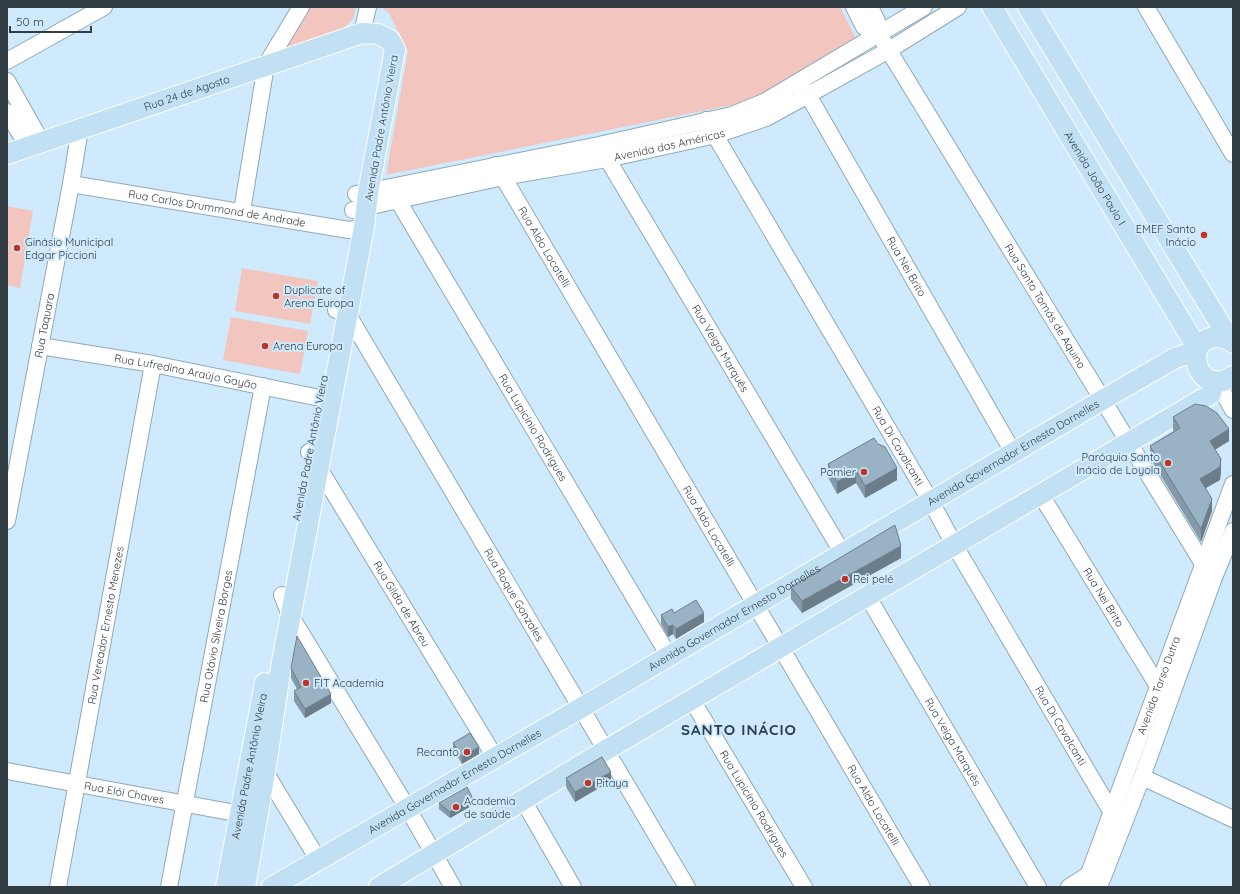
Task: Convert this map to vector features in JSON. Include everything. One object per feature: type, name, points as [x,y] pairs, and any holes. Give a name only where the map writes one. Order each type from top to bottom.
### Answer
[{"type":"main road","name":"Avenida João Paulo I","points":[[992,7],[1198,350]]},
{"type":"main road","points":[[1028,7],[1232,342]]},
{"type":"main road","name":"Avenida Padre Antônio Vieira","points":[[245,887],[265,772],[314,460],[361,201],[395,49],[390,40],[373,33],[364,34]]},
{"type":"main road","name":"Rua 24 de Agosto","points":[[7,154],[364,34]]},
{"type":"main road","name":"Avenida Governador Ernesto Dornelles","points":[[272,887],[582,708],[842,552],[1104,399],[1176,358],[1198,350],[1207,340],[1213,338],[1225,338],[1232,342]]},
{"type":"main road","points":[[379,887],[606,750],[1211,394],[1221,380],[1202,375],[1198,370],[1196,357],[1198,350]]},
{"type":"main road","name":"Avenida Padre Antônio Vieira","points":[[226,887],[282,596],[314,460]]},
{"type":"street","points":[[7,61],[104,7]]},
{"type":"street","points":[[242,211],[266,66],[301,7]]},
{"type":"street","points":[[364,34],[368,7]]},
{"type":"street","points":[[854,7],[864,27],[878,33],[877,21],[870,7]]},
{"type":"street","name":"Avenida das Américas","points":[[603,152],[706,120],[732,114],[764,102],[924,7]]},
{"type":"street","name":"Avenida das Américas","points":[[361,201],[499,171],[603,152],[716,135],[766,118],[889,50],[958,7]]},
{"type":"street","points":[[1146,7],[1233,154]]},
{"type":"street","name":"Rua Santo Tomás de Aquino","points":[[878,33],[1104,399],[1128,443],[1213,580]]},
{"type":"street","points":[[7,82],[35,145]]},
{"type":"street","name":"Rua Nei Brito","points":[[797,82],[808,95],[1013,452]]},
{"type":"street","points":[[7,112],[35,145]]},
{"type":"street","name":"Rua Di Cavalcanti","points":[[706,120],[930,500],[954,546],[1112,813]]},
{"type":"street","name":"Rua Taquara","points":[[7,521],[11,482],[40,346],[80,129]]},
{"type":"street","name":"Rua Veiga Marquês","points":[[603,152],[842,552]]},
{"type":"street","name":"Avenida das Américas","points":[[361,201],[397,199],[499,171]]},
{"type":"street","name":"Rua Aldo Locatelli","points":[[499,171],[754,605],[922,887]]},
{"type":"street","name":"Rua Carlos Drummond de Andrade","points":[[71,184],[356,228]]},
{"type":"street","name":"Rua Lupicínio Rodrigues","points":[[397,199],[669,656]]},
{"type":"street","name":"Rua Roque Gonzales","points":[[342,312],[582,708],[687,887]]},
{"type":"street","name":"Rua Lufredina Araújo Gayão","points":[[40,346],[153,364],[326,397]]},
{"type":"street","name":"Rua Vereador Ernesto Menezes","points":[[58,887],[153,364]]},
{"type":"street","points":[[1221,380],[1233,410]]},
{"type":"street","name":"Rua Otávio Silveira Borges","points":[[169,887],[262,386]]},
{"type":"street","name":"Rua Gilda de Abreu","points":[[314,460],[495,757]]},
{"type":"street","name":"Avenida Tarso Dutra","points":[[1096,883],[1112,813],[1233,484]]},
{"type":"street","name":"Rua Nei Brito","points":[[1041,495],[1158,686]]},
{"type":"street","name":"Avenida Tarso Dutra","points":[[1096,883],[1142,777],[1174,692],[1213,580],[1233,532]]},
{"type":"street","points":[[282,596],[290,615],[408,809],[452,887]]},
{"type":"street","name":"Rua Veiga Marquês","points":[[868,597],[1038,887]]},
{"type":"street","points":[[1158,686],[1174,692]]},
{"type":"street","name":"Rua Lupicínio Rodrigues","points":[[692,700],[804,887]]},
{"type":"street","name":"Rua Elói Chaves","points":[[7,771],[240,814]]},
{"type":"street","points":[[265,772],[319,861]]},
{"type":"street","points":[[1142,777],[1233,819]]},
{"type":"street","points":[[523,800],[573,887]]},
{"type":"street","points":[[1069,887],[1096,883]]},
{"type":"shaded area","points":[[309,7],[356,7],[353,19],[344,28],[277,52],[294,31]]},
{"type":"shaded area","points":[[381,7],[840,7],[856,39],[747,102],[386,175],[408,51],[389,13]]},
{"type":"shaded area","name":"Ginásio Municipal Edgar Piccioni","points":[[7,206],[33,211],[20,288],[7,285]]},
{"type":"shaded area","name":"Duplicate of Arena Europa","points":[[242,268],[318,281],[310,324],[235,311]]},
{"type":"shaded area","name":"Arena Europa","points":[[231,317],[308,331],[300,374],[223,360]]},
{"type":"building","points":[[1195,404],[1206,406],[1217,413],[1229,429],[1210,441],[1221,459],[1220,467],[1200,479],[1212,499],[1201,529],[1150,446],[1180,428],[1173,417]]},
{"type":"building","points":[[874,438],[878,444],[885,447],[897,468],[865,486],[856,471],[837,482],[828,464]]},
{"type":"building","points":[[895,525],[901,546],[802,601],[791,587]]},
{"type":"building","points":[[696,600],[704,613],[676,629],[673,625],[668,627],[661,615],[672,609],[674,613]]},
{"type":"building","name":"FIT Academia","points":[[297,636],[331,694],[305,709],[294,691],[301,687],[291,668]]},
{"type":"building","points":[[470,733],[479,747],[462,757],[453,743]]},
{"type":"building","points":[[602,757],[611,772],[575,792],[566,778]]},
{"type":"building","points":[[467,787],[473,799],[450,812],[439,803]]},
{"type":"place","name":"EMEF Santo Inácio","points":[[1204,235]]},
{"type":"place","name":"Ginásio Municipal Edgar Piccioni","points":[[17,248]]},
{"type":"place","name":"Duplicate of Arena Europa","points":[[276,296]]},
{"type":"place","name":"Arena Europa","points":[[265,346]]},
{"type":"place","name":"Paróquia Santo Inácio de Loyola","points":[[1168,463]]},
{"type":"place","name":"Pomier","points":[[864,472]]},
{"type":"place","name":"Rei pelé","points":[[845,579]]},
{"type":"place","name":"FIT Academia","points":[[306,683]]},
{"type":"place","name":"Recanto","points":[[467,752]]},
{"type":"place","name":"Pitaya","points":[[588,783]]},
{"type":"place","name":"Academia de saúde","points":[[456,807]]},
{"type":"district","name":"SANTO INÁCIO","points":[[739,729]]}]
